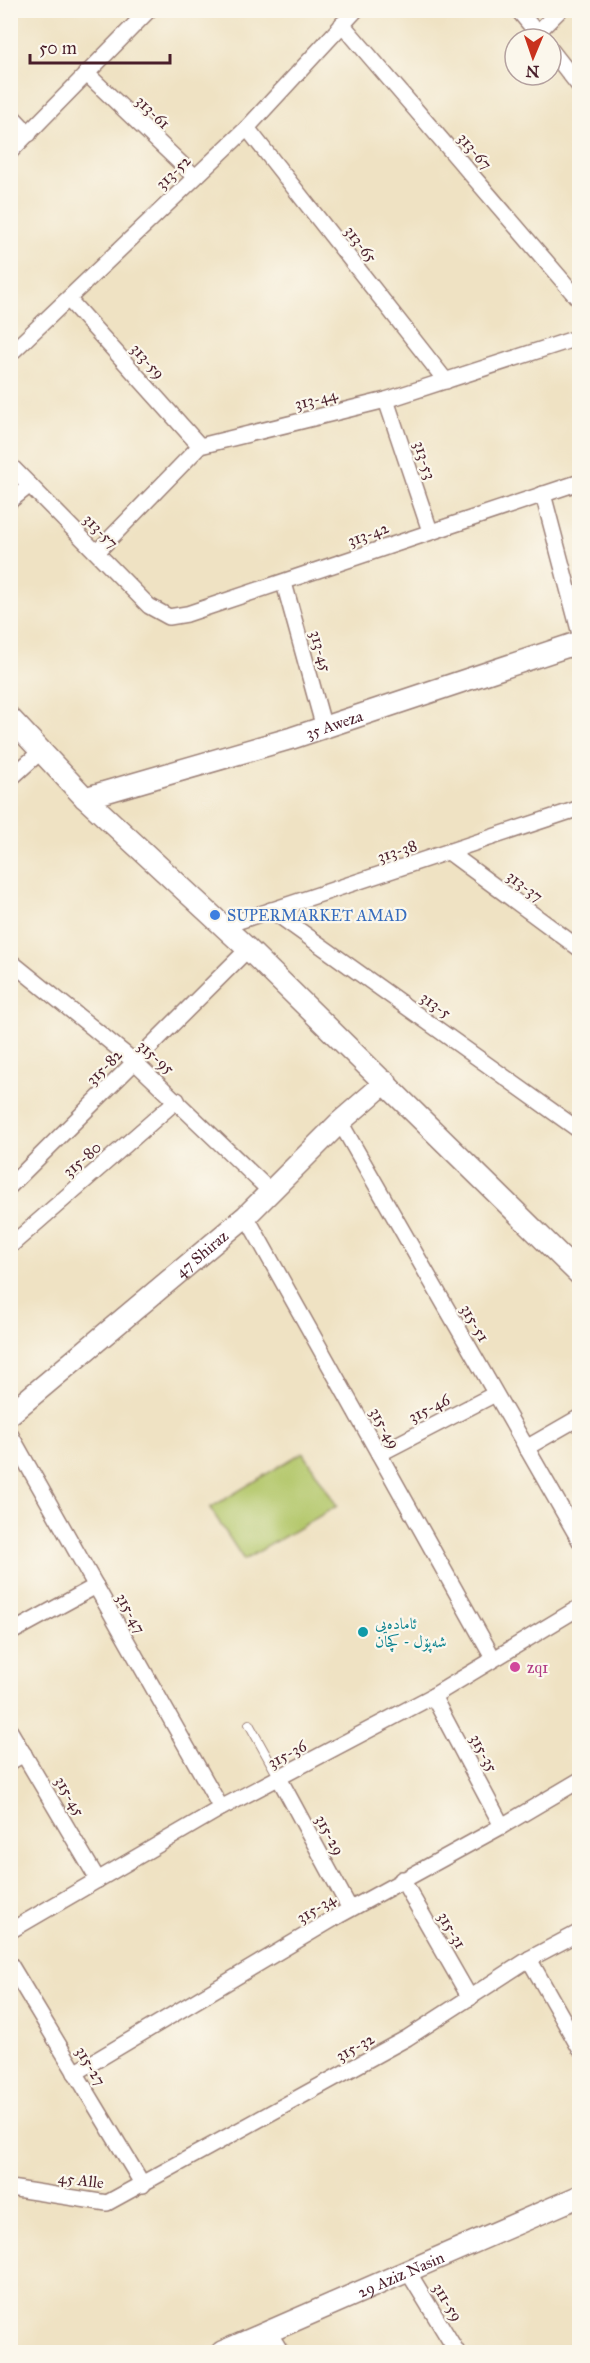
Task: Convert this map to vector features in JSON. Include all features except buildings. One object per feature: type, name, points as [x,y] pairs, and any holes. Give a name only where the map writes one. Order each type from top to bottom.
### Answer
[{"type":"street","points":[[10,152],[149,10]]},
{"type":"street","name":"313-52","points":[[10,354],[69,300],[194,176],[247,128],[356,10]]},
{"type":"street","points":[[518,10],[532,27]]},
{"type":"street","points":[[547,27],[560,10]]},
{"type":"street","name":"313-67","points":[[342,24],[579,302]]},
{"type":"street","points":[[563,66],[579,87]]},
{"type":"street","name":"313-61","points":[[86,73],[194,176]]},
{"type":"street","points":[[10,114],[29,134]]},
{"type":"street","name":"313-65","points":[[247,128],[446,381]]},
{"type":"street","name":"313-59","points":[[69,300],[200,446]]},
{"type":"street","name":"313-44","points":[[200,446],[386,400],[579,337]]},
{"type":"street","name":"313-53","points":[[386,400],[430,531]]},
{"type":"street","points":[[97,552],[200,446]]},
{"type":"street","name":"313-57","points":[[10,465],[149,606],[169,617]]},
{"type":"street","name":"313-42","points":[[169,617],[188,615],[579,482]]},
{"type":"street","points":[[10,501],[30,485]]},
{"type":"street","points":[[543,494],[579,634]]},
{"type":"street","name":"313-45","points":[[284,583],[324,728]]},
{"type":"street","name":"35 Aweza","points":[[85,798],[324,728],[579,642]]},
{"type":"street","points":[[10,718],[85,798],[224,926],[386,1082],[579,1275]]},
{"type":"street","points":[[10,779],[40,752]]},
{"type":"street","name":"313-38","points":[[224,926],[450,853],[579,808]]},
{"type":"street","name":"313-37","points":[[450,853],[579,949]]},
{"type":"street","name":"313-5","points":[[271,910],[579,1131]]},
{"type":"street","name":"315-82","points":[[10,1186],[248,949]]},
{"type":"street","name":"315-95","points":[[13,968],[135,1062],[269,1190]]},
{"type":"street","name":"47 Shiraz","points":[[10,1414],[246,1216],[269,1190],[340,1122],[386,1082]]},
{"type":"street","name":"315-80","points":[[10,1246],[177,1100]]},
{"type":"street","name":"315-51","points":[[340,1122],[579,1541]]},
{"type":"street","name":"315-49","points":[[246,1216],[494,1658]]},
{"type":"street","name":"315-46","points":[[379,1454],[495,1394]]},
{"type":"street","points":[[526,1448],[579,1417]]},
{"type":"street","name":"315-47","points":[[10,1434],[221,1808]]},
{"type":"street","points":[[10,1633],[96,1586]]},
{"type":"street","name":"315-36","points":[[10,1931],[221,1808],[433,1696],[579,1608]]},
{"type":"street","name":"315-35","points":[[433,1696],[502,1826]]},
{"type":"street","name":"315-45","points":[[10,1731],[98,1880]]},
{"type":"street","points":[[10,1762],[24,1754]]},
{"type":"street","name":"315-29","points":[[279,1778],[350,1909]]},
{"type":"street","name":"315-34","points":[[75,2073],[350,1909],[502,1826],[579,1780]]},
{"type":"street","name":"315-31","points":[[402,1880],[470,1998]]},
{"type":"street","name":"315-32","points":[[142,2185],[407,2038],[529,1959],[579,1932]]},
{"type":"street","points":[[529,1959],[579,2049]]},
{"type":"street","name":"315-27","points":[[10,1964],[142,2185]]},
{"type":"street","name":"45 Alle","points":[[10,2188],[107,2203],[142,2185]]},
{"type":"street","name":"29 Aziz Nasin","points":[[222,2352],[579,2196]]},
{"type":"street","name":"311-59","points":[[407,2270],[457,2352]]},
{"type":"street","points":[[268,2331],[281,2352]]},
{"type":"lane","points":[[249,1724],[279,1778]]},
{"type":"green space","points":[[303,1452],[337,1506],[244,1560],[210,1508]]},
{"type":"place","name":"SUPERMARKET AMAD","points":[[215,915]]},
{"type":"place","name":"ئامادەیی شەپۆل - کچان","points":[[363,1632]]},
{"type":"place","name":"zq1","points":[[515,1667]]}]
